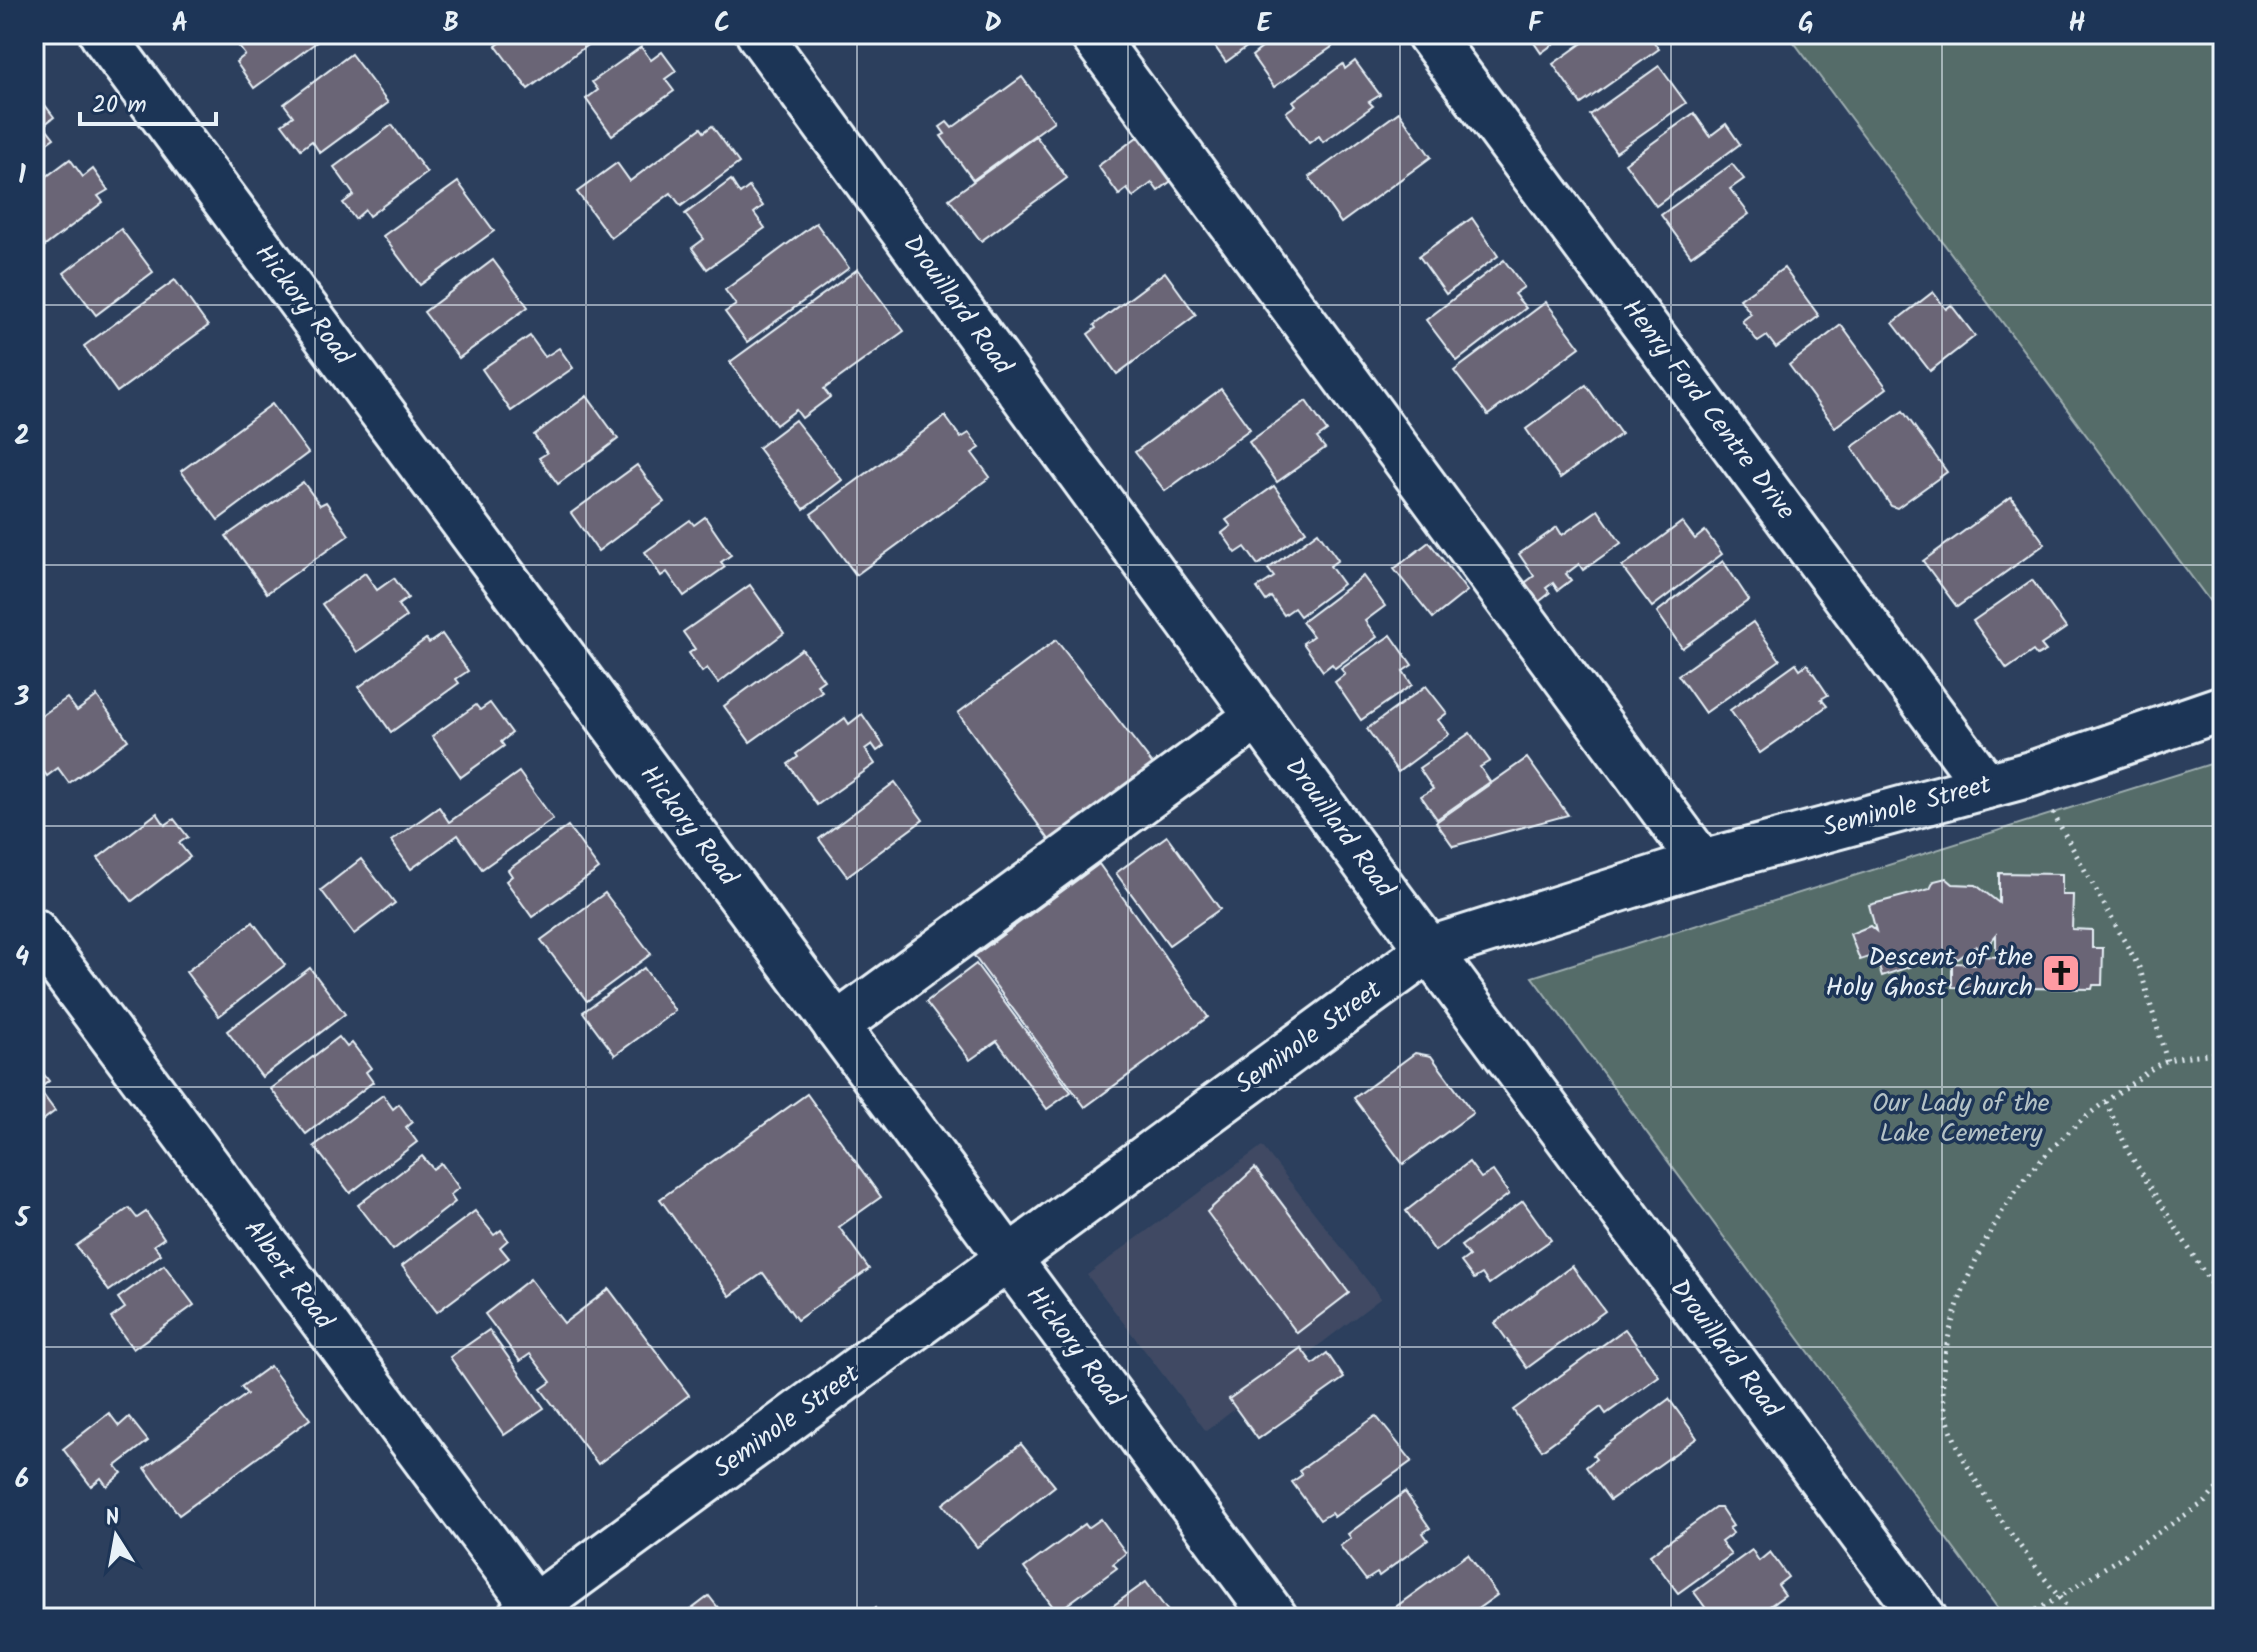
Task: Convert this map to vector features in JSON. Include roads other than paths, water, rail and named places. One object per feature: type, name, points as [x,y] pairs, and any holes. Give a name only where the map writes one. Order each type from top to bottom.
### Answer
[{"type":"street","name":"Hickory Road","points":[[102,34],[1275,1618]]},
{"type":"street","name":"Drouillard Road","points":[[759,34],[1924,1618]]},
{"type":"street","points":[[1092,34],[1702,863]]},
{"type":"street","name":"Henry Ford Centre Drive","points":[[1429,34],[1986,786]]},
{"type":"street","name":"Seminole Street","points":[[532,1614],[1430,949],[1702,863],[2031,774],[2223,708]]},
{"type":"street","points":[[836,1026],[1258,716]]},
{"type":"street","name":"Albert Road","points":[[34,931],[532,1614]]},
{"type":"place","name":"Descent of the Holy Ghost Church","points":[[2061,973]]},
{"type":"park label","name":"Our Lady of the Lake Cemetery","points":[[1961,1119]]}]
